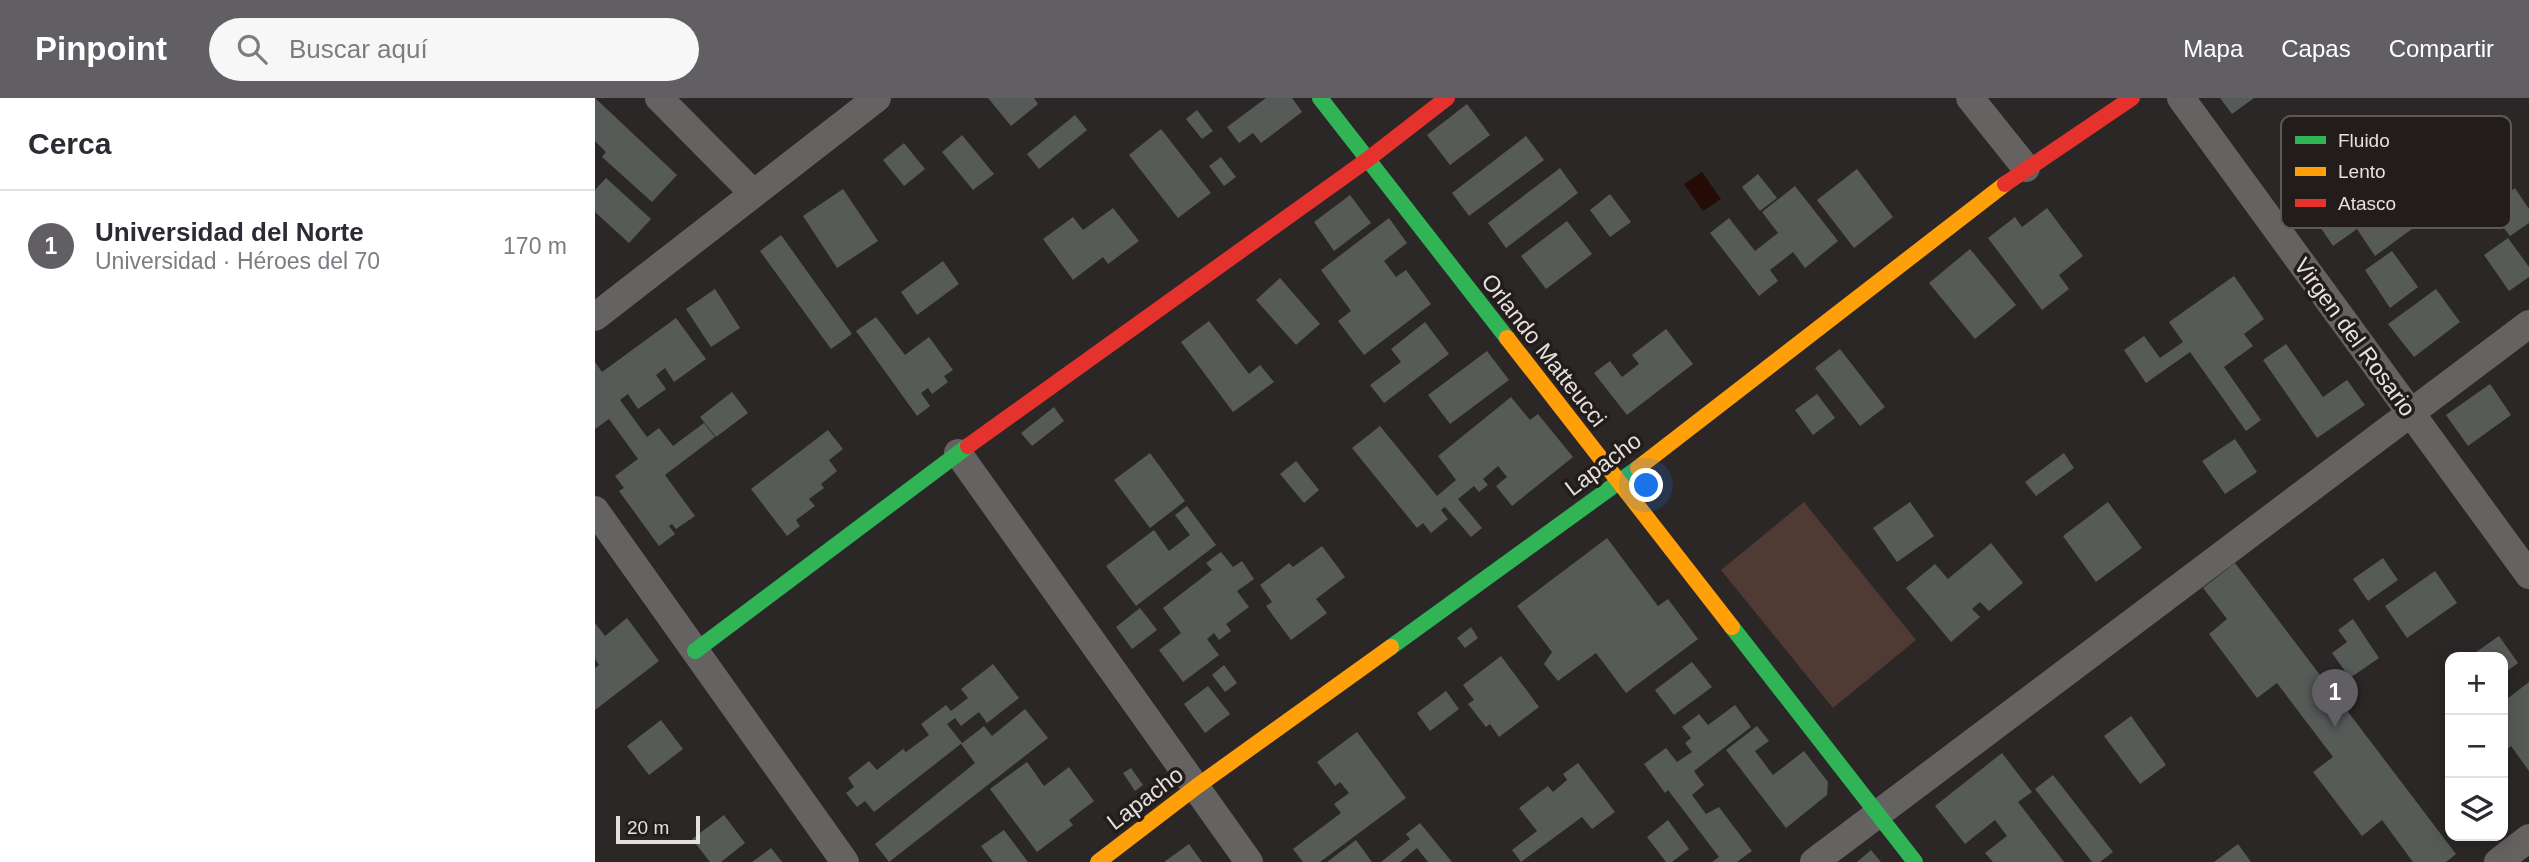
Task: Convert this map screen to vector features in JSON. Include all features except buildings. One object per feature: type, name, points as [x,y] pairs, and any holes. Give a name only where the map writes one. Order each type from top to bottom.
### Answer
[{"type":"street","points":[[659,98],[752,192]]},
{"type":"street","points":[[595,317],[752,192],[877,98]]},
{"type":"street","name":"Orlando Matteucci","points":[[1320,98],[1915,862]]},
{"type":"street","points":[[695,651],[958,453],[1367,160],[1447,98]]},
{"type":"street","points":[[1970,98],[2026,168]]},
{"type":"street","name":"Lapacho","points":[[1098,862],[1196,787],[1619,482],[2026,168],[2132,98]]},
{"type":"street","name":"Virgen del Rosario","points":[[2181,98],[2529,575]]},
{"type":"street","points":[[1814,862],[2529,324]]},
{"type":"street","points":[[958,453],[1249,862]]},
{"type":"street","points":[[595,510],[845,862]]},
{"type":"street","points":[[2498,862],[2529,838]]},
{"type":"shaded area","points":[[1702,172],[1721,199],[1703,211],[1684,184]]},
{"type":"shaded area","points":[[1804,502],[1916,640],[1833,708],[1721,570]]},
{"type":"traffic: fast","points":[[1320,98],[1507,338]]},
{"type":"traffic: fast","points":[[695,651],[968,446]]},
{"type":"traffic: fast","points":[[1391,647],[1638,468]]},
{"type":"traffic: fast","points":[[1732,627],[1915,862]]},
{"type":"traffic: slow","points":[[1638,468],[2005,184]]},
{"type":"traffic: slow","points":[[1507,338],[1732,627]]},
{"type":"traffic: slow","points":[[1098,862],[1196,787],[1391,647]]},
{"type":"traffic: jam","points":[[968,446],[1367,160],[1447,98]]},
{"type":"traffic: jam","points":[[2005,184],[2132,98]]},
{"type":"place","name":"Universidad del Norte","points":[[2335,727]]}]
